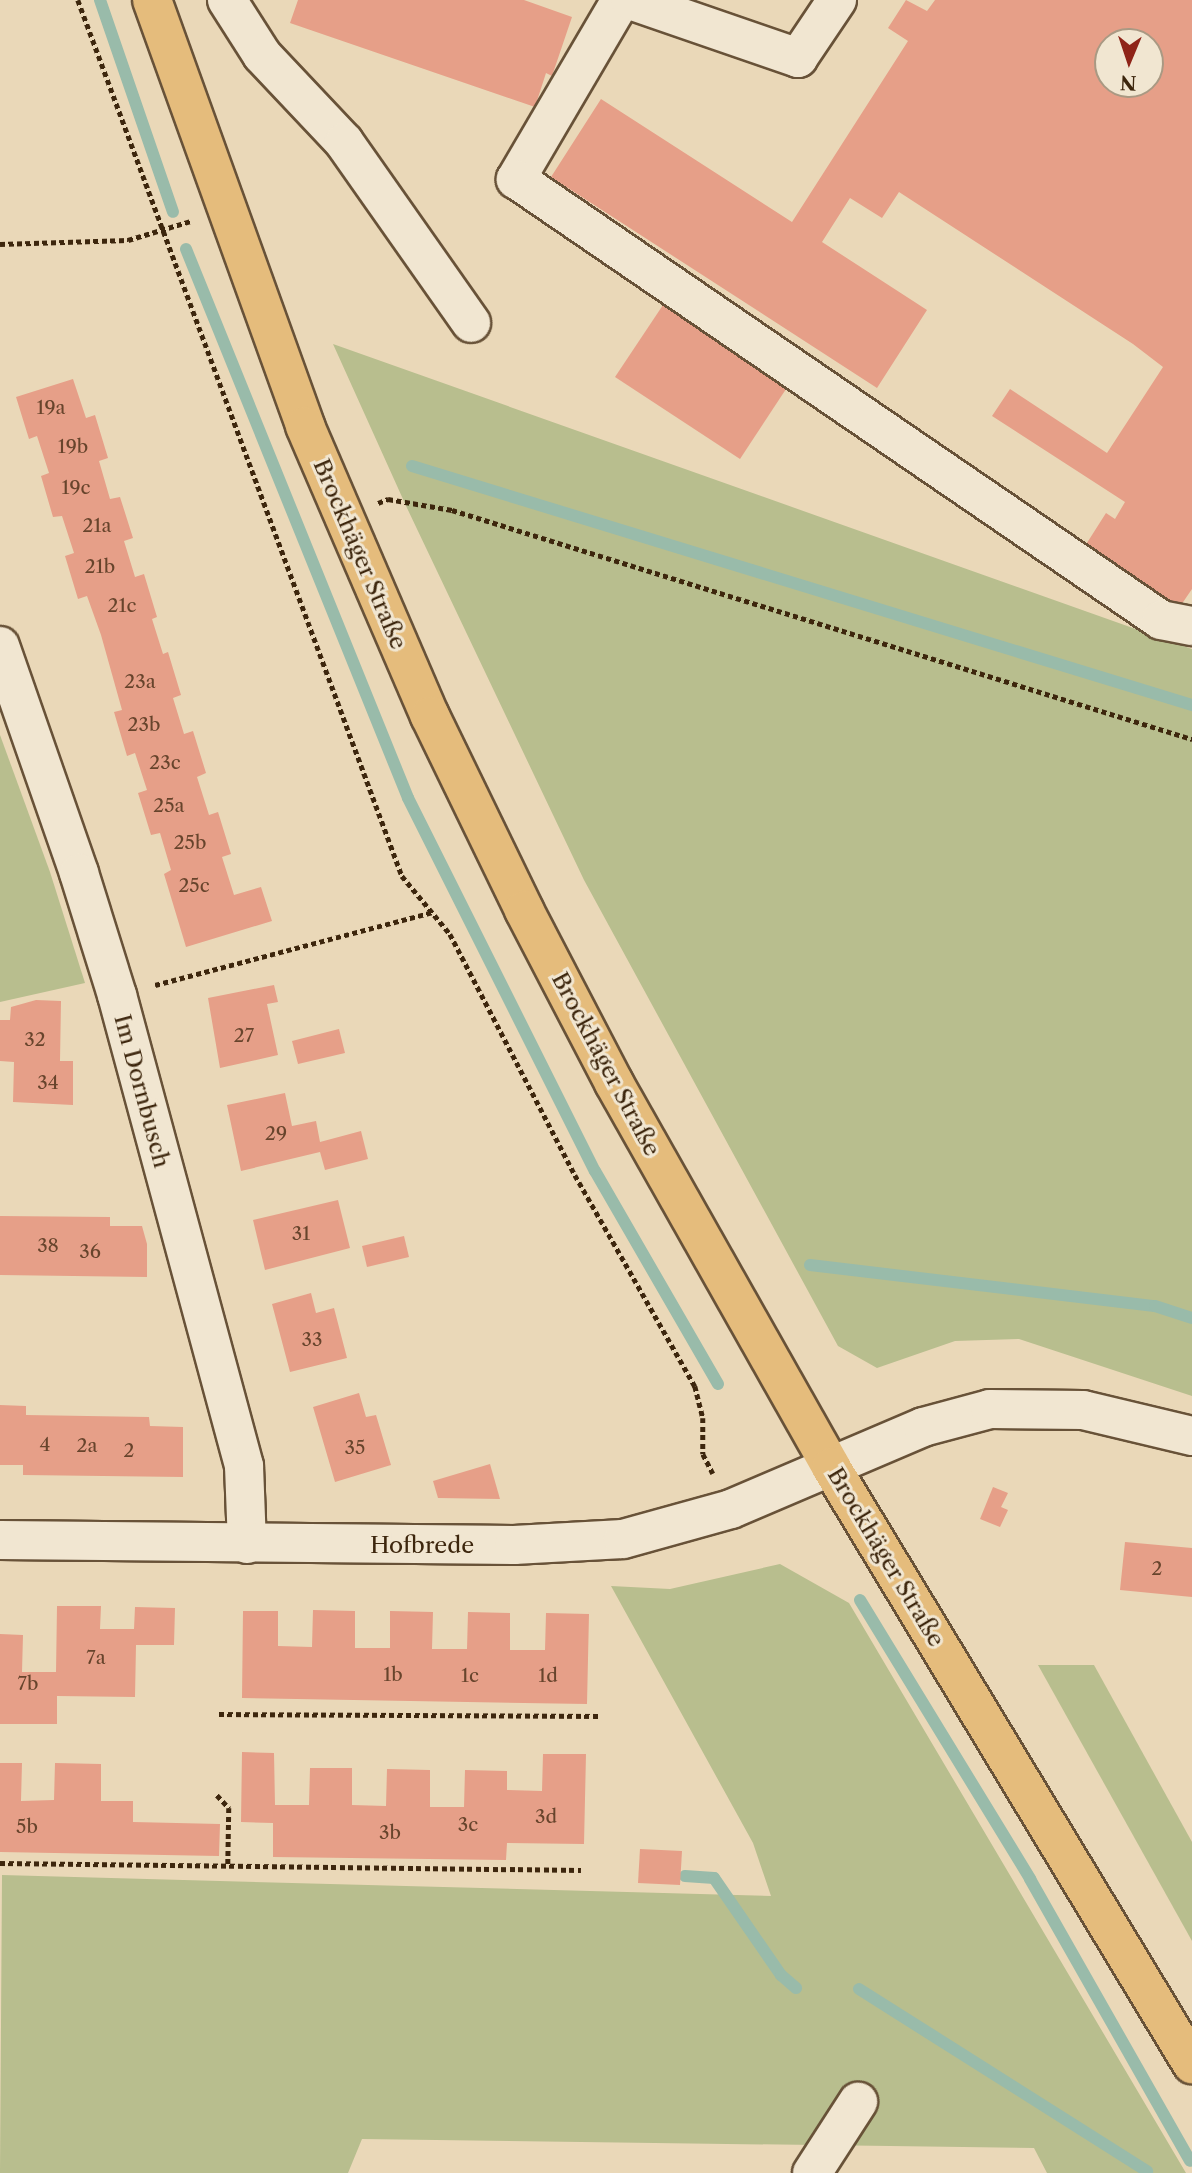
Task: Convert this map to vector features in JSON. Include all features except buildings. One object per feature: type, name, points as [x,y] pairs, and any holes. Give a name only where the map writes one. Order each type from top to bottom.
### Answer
[{"type":"main road","name":"Brockhäger Straße","points":[[152,0],[305,426],[430,716],[524,910],[614,1083],[831,1467],[1192,2064]]},
{"type":"street","points":[[227,0],[262,55],[344,142],[471,323]]},
{"type":"street","points":[[621,0],[516,179],[1161,620],[1192,626]]},
{"type":"street","points":[[630,0],[798,58],[837,0]]},
{"type":"street","name":"Im Dornbusch","points":[[0,646],[79,873],[117,995],[244,1466],[247,1544]]},
{"type":"street","name":"Hofbrede","points":[[0,1541],[514,1545],[623,1539],[731,1509],[923,1427],[990,1409],[1083,1410],[1192,1436]]},
{"type":"street","points":[[812,2173],[858,2102]]},
{"type":"path","points":[[78,0],[402,876],[450,934],[575,1175],[695,1386],[703,1418],[703,1454],[731,1509]]},
{"type":"path","points":[[0,244],[128,240],[226,210]]},
{"type":"path","points":[[343,516],[388,499],[452,510],[1192,739]]},
{"type":"path","points":[[117,995],[434,912]]},
{"type":"path","points":[[219,1714],[600,1716]]},
{"type":"path","points":[[217,1795],[229,1808],[228,1865]]},
{"type":"path","points":[[0,1863],[581,1870]]},
{"type":"green space","points":[[333,344],[1192,649],[1192,1396],[1019,1339],[955,1341],[877,1368],[838,1346],[584,880],[407,508]]},
{"type":"green space","points":[[0,735],[50,872],[85,983],[0,1002]]},
{"type":"green space","points":[[780,1564],[849,1603],[1186,2173],[1047,2173],[1034,2148],[362,2139],[348,2173],[0,2173],[2,1875],[771,1896],[753,1843],[611,1586],[670,1589]]},
{"type":"green space","points":[[1038,1665],[1094,1665],[1192,1842],[1192,1941]]},
{"type":"waterway","points":[[100,0],[173,212]]},
{"type":"waterway","points":[[186,249],[408,798],[595,1171],[718,1384]]},
{"type":"waterway","points":[[412,466],[1192,705]]},
{"type":"waterway","points":[[810,1265],[1155,1306],[1192,1318]]},
{"type":"waterway","points":[[860,1600],[1030,1879],[1190,2161]]},
{"type":"waterway","points":[[685,1876],[714,1878],[781,1975],[796,1988]]},
{"type":"waterway","points":[[859,1989],[1147,2171]]}]
